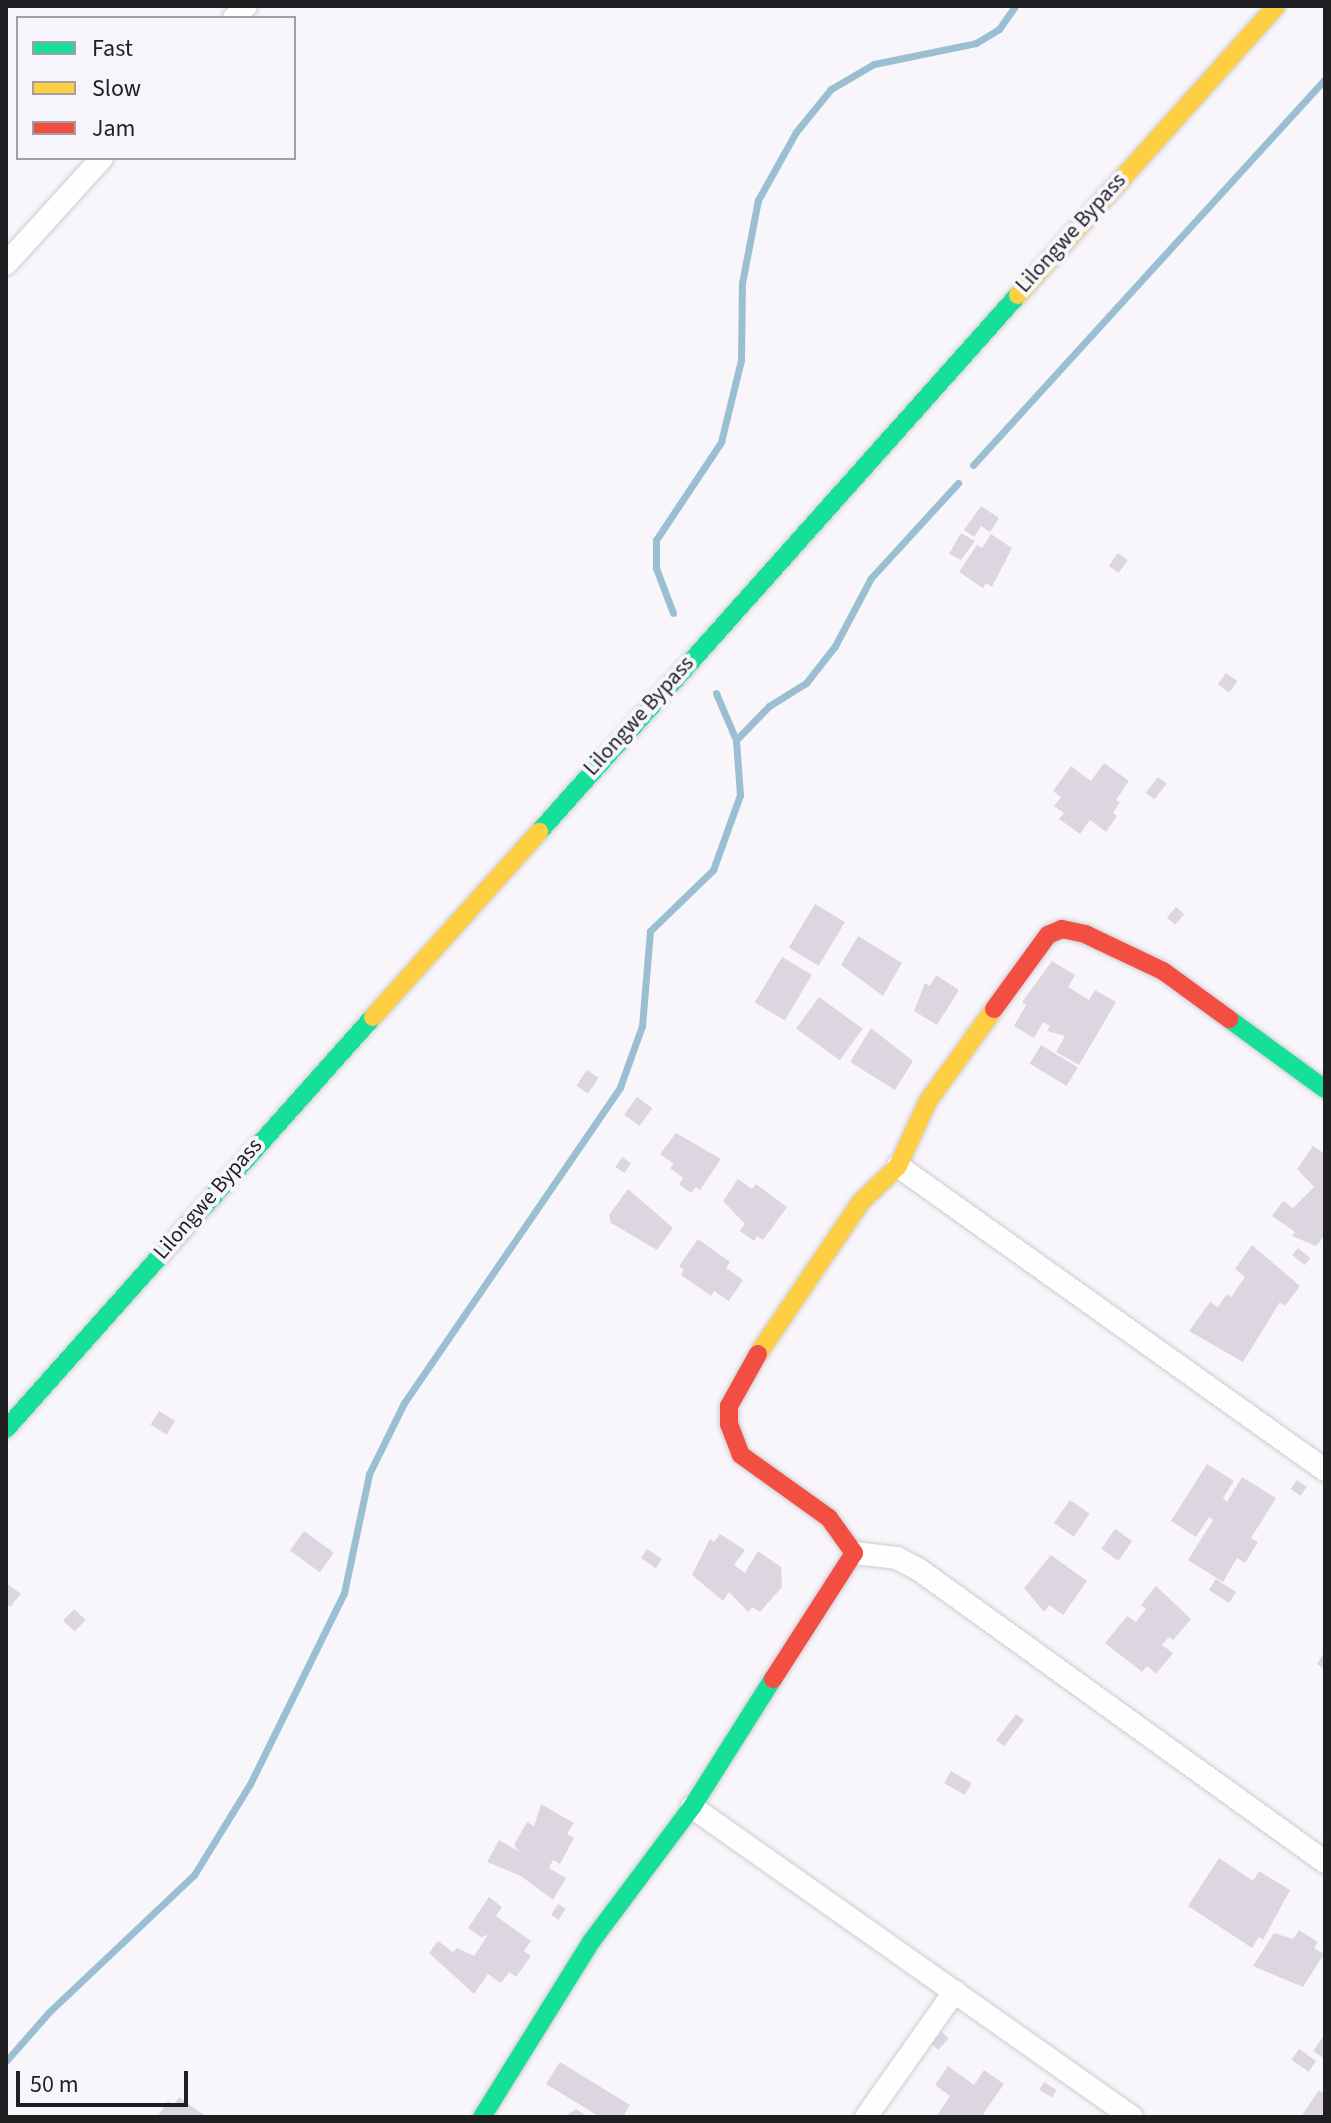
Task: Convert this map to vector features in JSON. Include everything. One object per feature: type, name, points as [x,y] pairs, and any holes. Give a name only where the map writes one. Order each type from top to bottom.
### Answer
[{"type":"main road","name":"Lilongwe Bypass","points":[[6,1429],[1276,6]]},
{"type":"main road","points":[[482,2117],[591,1942],[692,1807],[854,1553],[829,1518],[741,1455],[729,1424],[729,1406],[744,1375],[861,1202],[898,1166],[928,1101],[1048,935],[1062,929],[1105,942],[1163,971],[1325,1089]]},
{"type":"street","points":[[6,264],[100,160]]},
{"type":"street","points":[[898,1166],[1325,1470]]},
{"type":"street","points":[[854,1553],[897,1558],[918,1569],[1325,1862]]},
{"type":"street","points":[[692,1807],[1132,2117]]},
{"type":"street","points":[[866,2117],[955,1991]]},
{"type":"building","points":[[981,506],[999,518],[990,532],[981,526],[974,537],[964,530]]},
{"type":"building","points":[[961,533],[975,541],[961,560],[949,554]]},
{"type":"building","points":[[991,534],[1012,548],[992,587],[986,583],[983,588],[959,572],[977,545],[982,548]]},
{"type":"building","points":[[1118,553],[1128,560],[1119,573],[1109,566]]},
{"type":"building","points":[[1226,673],[1237,681],[1229,693],[1218,684]]},
{"type":"building","points":[[1104,763],[1129,781],[1116,800],[1120,802],[1113,813],[1117,816],[1106,832],[1090,820],[1080,834],[1059,819],[1064,813],[1054,806],[1061,797],[1053,791],[1071,766],[1091,781]]},
{"type":"building","points":[[1158,777],[1167,784],[1154,800],[1146,793]]},
{"type":"building","points":[[815,904],[845,922],[819,966],[789,948]]},
{"type":"building","points":[[1176,907],[1184,914],[1175,925],[1167,918]]},
{"type":"building","points":[[858,936],[902,963],[883,996],[841,965]]},
{"type":"building","points":[[782,957],[812,975],[785,1020],[755,1002]]},
{"type":"building","points":[[1052,961],[1075,975],[1068,987],[1089,1000],[1095,990],[1116,1002],[1079,1065],[1056,1052],[1065,1036],[1047,1031],[1050,1026],[1043,1022],[1034,1038],[1014,1026],[1026,1005],[1022,1002]]},
{"type":"building","points":[[936,975],[959,990],[937,1025],[914,1011],[925,983],[930,986]]},
{"type":"building","points":[[819,997],[863,1029],[840,1060],[796,1029]]},
{"type":"building","points":[[871,1028],[913,1061],[895,1090],[850,1062]]},
{"type":"building","points":[[1041,1045],[1078,1067],[1067,1086],[1030,1064]]},
{"type":"building","points":[[587,1070],[599,1078],[588,1094],[576,1086]]},
{"type":"building","points":[[637,1097],[652,1108],[639,1126],[624,1115]]},
{"type":"building","points":[[676,1133],[721,1159],[700,1190],[696,1187],[691,1193],[679,1184],[683,1178],[670,1168],[674,1164],[660,1154]]},
{"type":"building","points":[[1313,1146],[1325,1154],[1325,1235],[1316,1246],[1292,1236],[1295,1232],[1272,1216],[1283,1201],[1293,1208],[1314,1187],[1297,1169]]},
{"type":"building","points":[[622,1157],[631,1163],[624,1173],[615,1167]]},
{"type":"building","points":[[738,1179],[752,1189],[756,1184],[787,1207],[763,1240],[757,1236],[754,1241],[740,1231],[745,1224],[723,1201]]},
{"type":"building","points":[[628,1189],[673,1228],[657,1250],[611,1223],[609,1215]]},
{"type":"building","points":[[698,1239],[730,1262],[726,1268],[743,1280],[729,1301],[714,1291],[711,1296],[681,1275],[684,1270],[679,1266]]},
{"type":"building","points":[[1252,1245],[1300,1286],[1285,1306],[1280,1302],[1243,1362],[1189,1331],[1210,1302],[1218,1307],[1227,1294],[1231,1297],[1245,1277],[1235,1269]]},
{"type":"building","points":[[1298,1248],[1310,1258],[1304,1265],[1292,1255]]},
{"type":"building","points":[[159,1411],[175,1421],[167,1435],[151,1425]]},
{"type":"building","points":[[1207,1464],[1234,1481],[1223,1498],[1227,1502],[1242,1477],[1276,1498],[1251,1538],[1258,1542],[1245,1563],[1237,1558],[1223,1582],[1188,1560],[1213,1520],[1209,1517],[1196,1537],[1171,1521]]},
{"type":"building","points":[[1297,1480],[1307,1487],[1301,1496],[1291,1489]]},
{"type":"building","points":[[1070,1500],[1090,1514],[1074,1537],[1054,1523]]},
{"type":"building","points":[[1115,1529],[1132,1541],[1118,1561],[1101,1549]]},
{"type":"building","points":[[304,1531],[334,1553],[320,1572],[290,1550]]},
{"type":"building","points":[[720,1534],[745,1550],[734,1565],[745,1573],[758,1551],[781,1567],[782,1587],[760,1612],[752,1607],[748,1612],[729,1592],[723,1601],[692,1575],[710,1539],[714,1542]]},
{"type":"building","points":[[647,1549],[662,1559],[656,1568],[641,1558]]},
{"type":"building","points":[[1051,1555],[1087,1581],[1063,1615],[1049,1605],[1044,1612],[1024,1588]]},
{"type":"building","points":[[1216,1579],[1236,1592],[1229,1603],[1209,1590]]},
{"type":"building","points":[[6,1583],[21,1594],[10,1607],[6,1603]]},
{"type":"building","points":[[1156,1586],[1191,1619],[1173,1640],[1169,1637],[1162,1645],[1173,1653],[1156,1674],[1147,1666],[1142,1672],[1105,1643],[1127,1616],[1136,1622],[1146,1609],[1141,1605]]},
{"type":"building","points":[[74,1609],[86,1620],[75,1632],[63,1621]]},
{"type":"building","points":[[1325,1651],[1325,1670],[1317,1664]]},
{"type":"building","points":[[1016,1714],[1024,1720],[1004,1746],[996,1740]]},
{"type":"building","points":[[951,1771],[972,1783],[965,1795],[944,1783]]},
{"type":"building","points":[[541,1804],[574,1823],[567,1834],[574,1838],[560,1864],[553,1860],[549,1868],[566,1878],[553,1900],[521,1876],[487,1862],[499,1840],[520,1852],[514,1845],[527,1822],[534,1826]]},
{"type":"building","points":[[1219,1858],[1253,1881],[1259,1871],[1290,1890],[1263,1940],[1259,1937],[1252,1948],[1188,1906]]},
{"type":"building","points":[[489,1897],[502,1907],[496,1916],[531,1941],[524,1951],[531,1956],[516,1977],[509,1972],[501,1983],[488,1974],[474,1994],[429,1953],[438,1941],[453,1952],[457,1948],[474,1956],[488,1935],[481,1937],[468,1928]]},
{"type":"building","points":[[558,1904],[566,1909],[559,1920],[551,1915]]},
{"type":"building","points":[[1299,1930],[1318,1942],[1314,1948],[1324,1954],[1303,1987],[1253,1966],[1274,1933],[1293,1939]]},
{"type":"building","points":[[942,2032],[949,2038],[938,2050],[932,2044]]},
{"type":"building","points":[[1325,2038],[1325,2059],[1313,2051]]},
{"type":"building","points":[[1299,2049],[1316,2061],[1309,2072],[1292,2060]]},
{"type":"building","points":[[560,2062],[630,2105],[623,2117],[600,2117],[546,2084]]},
{"type":"building","points":[[948,2066],[974,2085],[984,2070],[1004,2084],[983,2114],[988,2117],[936,2117],[950,2096],[935,2085]]},
{"type":"building","points":[[1044,2082],[1057,2090],[1052,2098],[1039,2090]]},
{"type":"building","points":[[1319,2090],[1325,2094],[1325,2117],[1301,2117]]},
{"type":"building","points":[[179,2097],[203,2117],[157,2117],[168,2101],[174,2105]]},
{"type":"building","points":[[576,2109],[588,2117],[564,2117]]},
{"type":"waterway","points":[[673,613],[656,568],[656,540],[721,442],[741,360],[742,283],[758,200],[796,132],[831,89],[874,64],[976,43],[999,29],[1015,6]]},
{"type":"waterway","points":[[973,465],[1325,79]]},
{"type":"waterway","points":[[736,740],[769,706],[806,683],[835,646],[871,578],[958,483]]},
{"type":"waterway","points":[[6,2061],[49,2012],[194,1875],[250,1784],[344,1593],[369,1474],[404,1403],[620,1087],[642,1026],[650,931],[713,870],[740,795],[736,740],[716,693]]},
{"type":"traffic: fast","points":[[539,832],[1018,295]]},
{"type":"traffic: fast","points":[[6,1429],[373,1017]]},
{"type":"traffic: fast","points":[[1229,1019],[1325,1089]]},
{"type":"traffic: fast","points":[[482,2117],[591,1942],[692,1807],[773,1679]]},
{"type":"traffic: slow","points":[[1018,295],[1276,6]]},
{"type":"traffic: slow","points":[[373,1017],[539,832]]},
{"type":"traffic: slow","points":[[758,1354],[861,1202],[898,1166],[928,1101],[994,1009]]},
{"type":"traffic: jam","points":[[994,1009],[1048,935],[1062,929],[1085,934],[1163,971],[1229,1019]]},
{"type":"traffic: jam","points":[[758,1354],[729,1406],[729,1424],[741,1455],[829,1518],[854,1553],[773,1679]]}]
